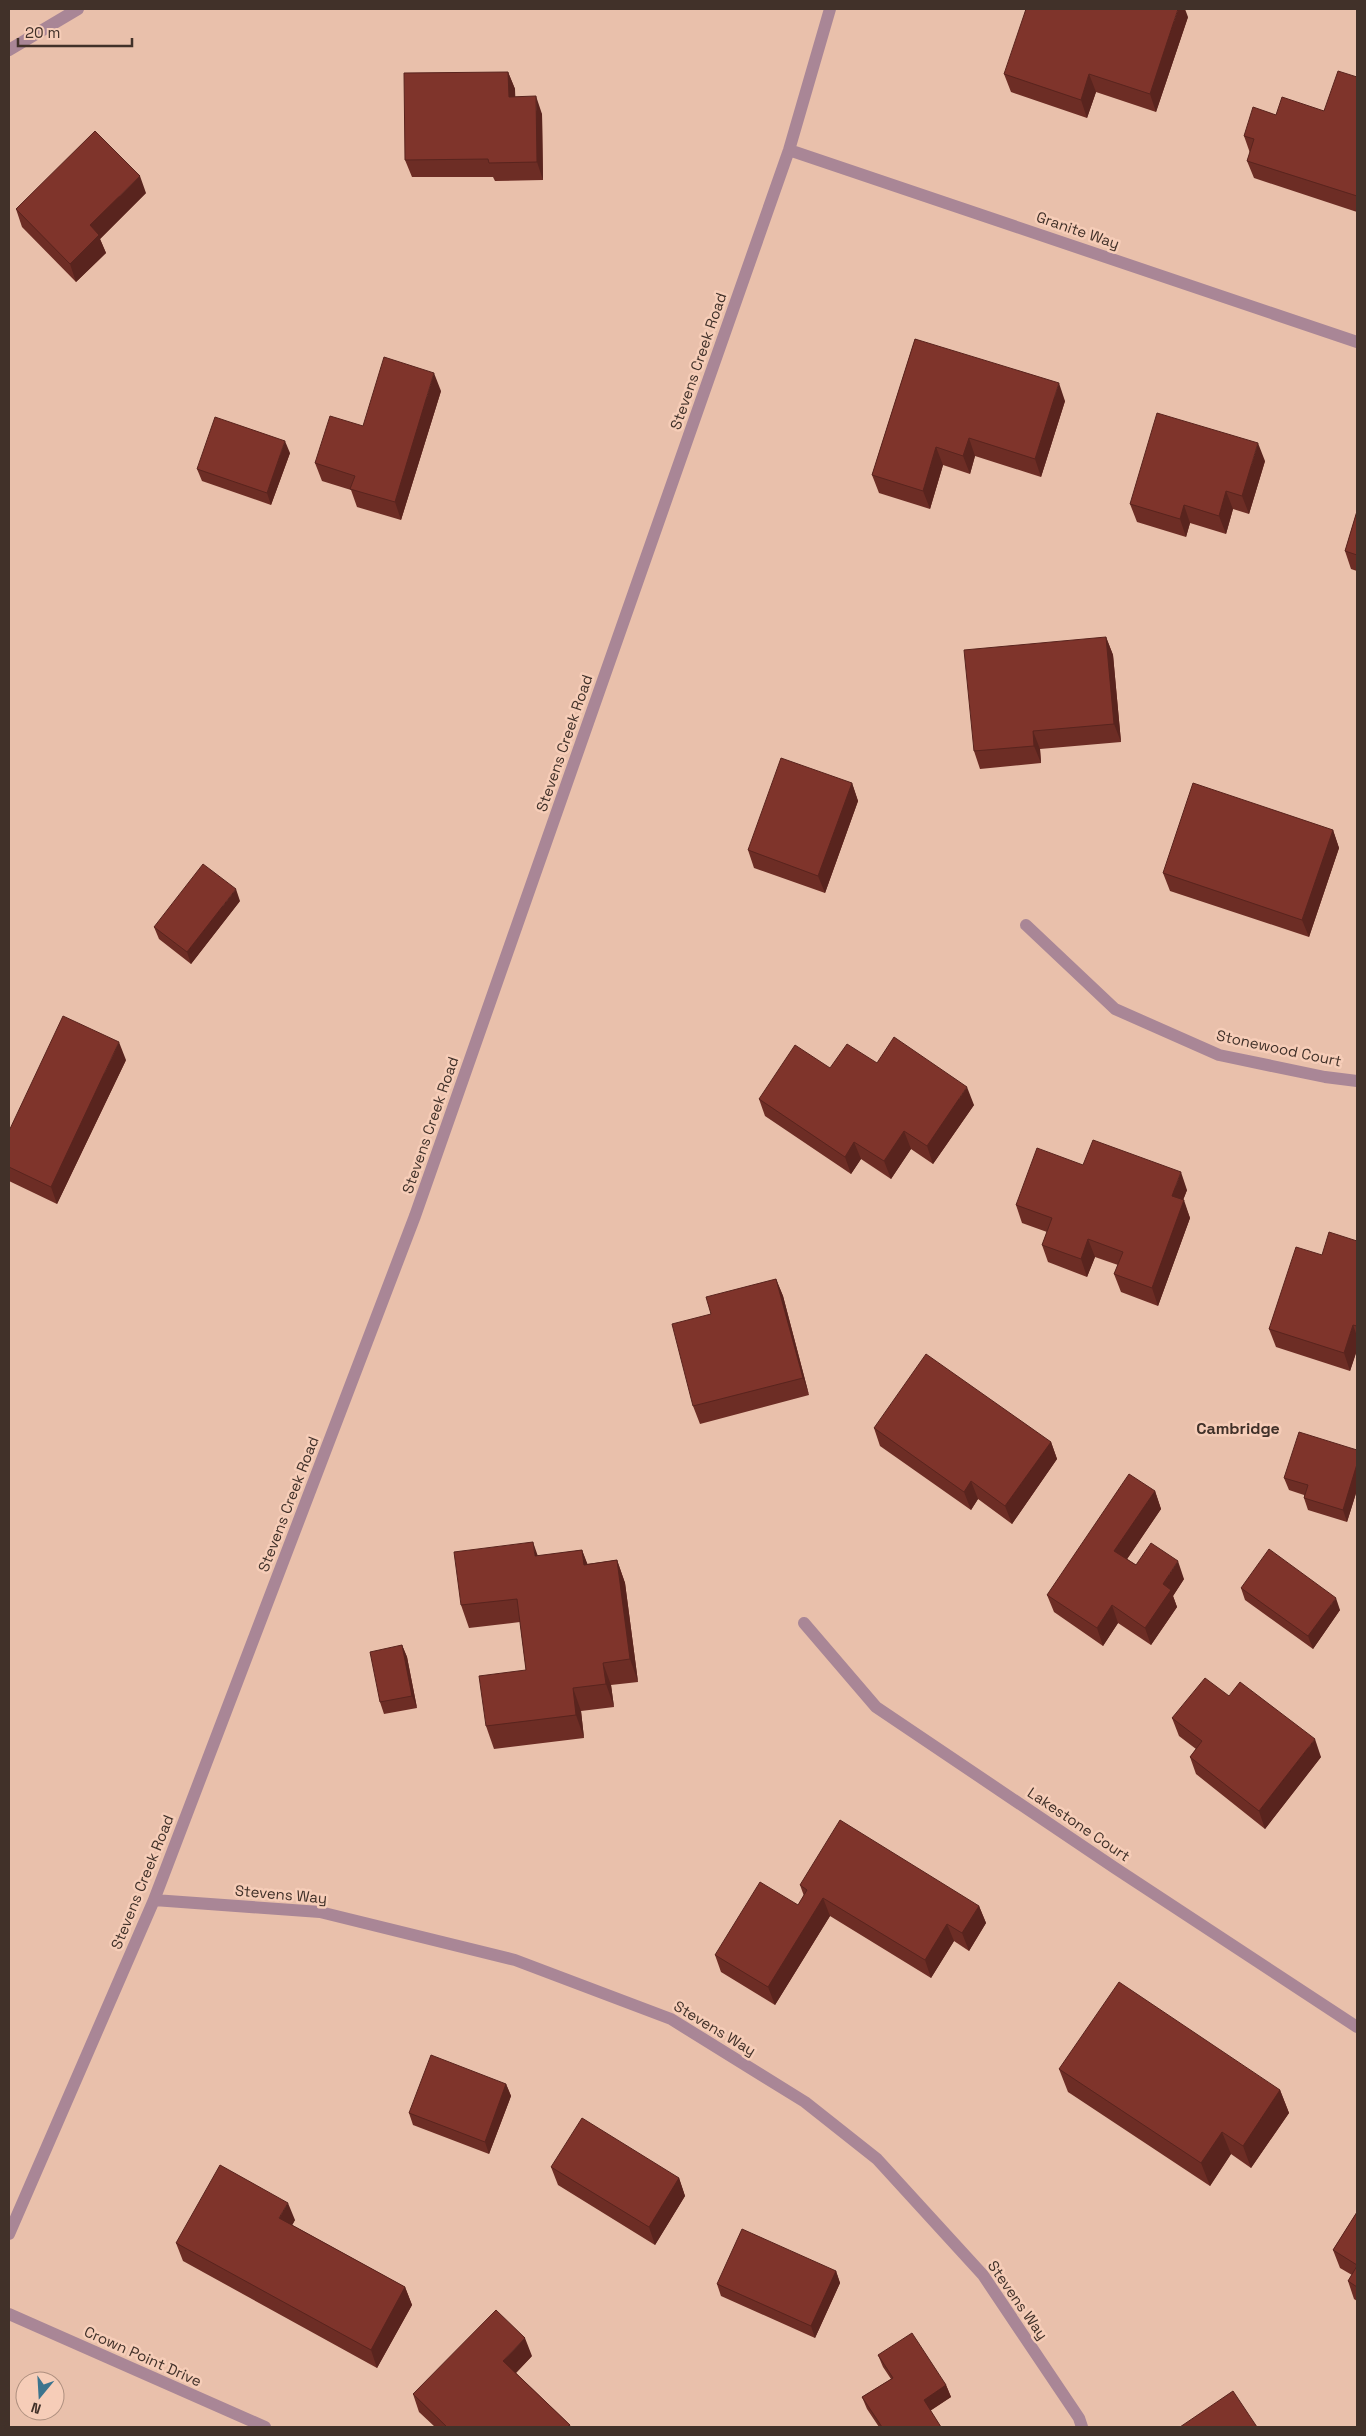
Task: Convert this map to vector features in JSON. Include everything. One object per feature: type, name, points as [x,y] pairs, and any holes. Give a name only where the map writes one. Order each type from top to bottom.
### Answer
[{"type":"street","points":[[9,50],[78,9]]},
{"type":"street","name":"Stevens Creek Road","points":[[9,2234],[154,1900],[415,1216],[789,150],[830,9]]},
{"type":"street","name":"Granite Way","points":[[789,150],[1357,342]]},
{"type":"street","name":"Stonewood Court","points":[[1026,925],[1115,1009],[1219,1055],[1325,1077],[1357,1081]]},
{"type":"street","name":"Lakestone Court","points":[[804,1624],[876,1708],[1123,1874],[1357,2027]]},
{"type":"street","name":"Stevens Way","points":[[154,1900],[320,1912],[515,1960],[671,2018],[805,2102],[877,2159],[983,2275],[1079,2418],[1082,2427]]},
{"type":"street","name":"Crown Point Drive","points":[[9,2314],[265,2427]]},
{"type":"building","points":[[1026,9],[1178,9],[1150,94],[1089,74],[1081,100],[1004,74]]},
{"type":"building","points":[[1338,71],[1357,77],[1357,196],[1247,161],[1254,139],[1244,136],[1253,107],[1276,115],[1282,97],[1324,111]]},
{"type":"building","points":[[508,72],[509,97],[536,96],[537,162],[489,163],[488,159],[405,160],[404,73]]},
{"type":"building","points":[[95,131],[140,176],[90,225],[99,235],[70,264],[16,209]]},
{"type":"building","points":[[915,339],[1059,383],[1035,459],[969,438],[963,456],[936,447],[923,491],[872,475]]},
{"type":"building","points":[[384,357],[434,373],[395,502],[350,489],[355,476],[315,463],[330,416],[363,426]]},
{"type":"building","points":[[1157,413],[1258,443],[1242,496],[1226,491],[1219,516],[1184,505],[1180,519],[1130,504]]},
{"type":"building","points":[[215,417],[285,441],[267,493],[197,469]]},
{"type":"building","points":[[1357,511],[1357,555],[1345,551]]},
{"type":"building","points":[[1106,637],[1114,724],[1033,731],[1034,746],[974,751],[964,650]]},
{"type":"building","points":[[781,758],[852,783],[818,876],[748,850]]},
{"type":"building","points":[[1193,783],[1333,830],[1302,920],[1163,873]]},
{"type":"building","points":[[203,864],[236,889],[187,952],[154,927]]},
{"type":"building","points":[[63,1016],[119,1042],[51,1187],[9,1167],[9,1131]]},
{"type":"building","points":[[894,1037],[967,1087],[927,1146],[904,1131],[884,1161],[854,1142],[845,1157],[759,1099],[795,1045],[830,1068],[847,1044],[877,1063]]},
{"type":"building","points":[[1093,1140],[1181,1172],[1172,1196],[1184,1200],[1152,1288],[1114,1274],[1123,1252],[1088,1239],[1081,1259],[1042,1245],[1052,1218],[1016,1205],[1037,1148],[1083,1165]]},
{"type":"building","points":[[1329,1232],[1357,1241],[1357,1326],[1353,1325],[1344,1353],[1269,1329],[1296,1247],[1322,1255]]},
{"type":"building","points":[[776,1279],[803,1378],[693,1406],[672,1324],[711,1314],[706,1297]]},
{"type":"building","points":[[926,1354],[1051,1442],[1005,1506],[971,1481],[964,1492],[874,1428]]},
{"type":"building","points":[[1299,1432],[1357,1450],[1357,1464],[1343,1510],[1304,1498],[1308,1485],[1284,1478]]},
{"type":"building","points":[[1129,1474],[1155,1491],[1114,1551],[1136,1565],[1151,1543],[1178,1561],[1163,1584],[1171,1590],[1145,1628],[1112,1605],[1097,1628],[1047,1595]]},
{"type":"building","points":[[533,1542],[535,1556],[582,1550],[584,1565],[617,1560],[630,1659],[603,1663],[606,1684],[573,1688],[576,1715],[486,1726],[479,1676],[526,1670],[517,1599],[461,1605],[454,1552]]},
{"type":"building","points":[[1269,1549],[1336,1598],[1308,1636],[1241,1588]]},
{"type":"building","points":[[402,1645],[412,1696],[380,1702],[370,1652]]},
{"type":"building","points":[[1205,1678],[1229,1696],[1240,1682],[1315,1739],[1259,1811],[1190,1757],[1202,1741],[1172,1718]]},
{"type":"building","points":[[840,1820],[979,1906],[962,1933],[947,1924],[925,1960],[823,1898],[768,1987],[715,1955],[760,1882],[798,1905],[807,1890],[800,1885]]},
{"type":"building","points":[[1119,1982],[1280,2090],[1243,2146],[1222,2132],[1201,2163],[1059,2069]]},
{"type":"building","points":[[431,2055],[506,2084],[485,2142],[409,2113]]},
{"type":"building","points":[[582,2118],[679,2178],[649,2227],[551,2167]]},
{"type":"building","points":[[220,2165],[288,2203],[279,2218],[405,2287],[371,2350],[176,2243]]},
{"type":"building","points":[[1357,2212],[1357,2265],[1333,2250]]},
{"type":"building","points":[[742,2229],[836,2271],[811,2326],[717,2284]]},
{"type":"building","points":[[1357,2266],[1357,2287],[1348,2281]]},
{"type":"building","points":[[496,2310],[525,2338],[503,2361],[570,2425],[567,2427],[447,2427],[413,2394]]},
{"type":"building","points":[[912,2333],[946,2385],[924,2400],[941,2427],[882,2427],[862,2397],[893,2378],[878,2355]]},
{"type":"building","points":[[1233,2391],[1257,2427],[1180,2427]]},
{"type":"district","name":"Cambridge","points":[[1238,1428]]}]
